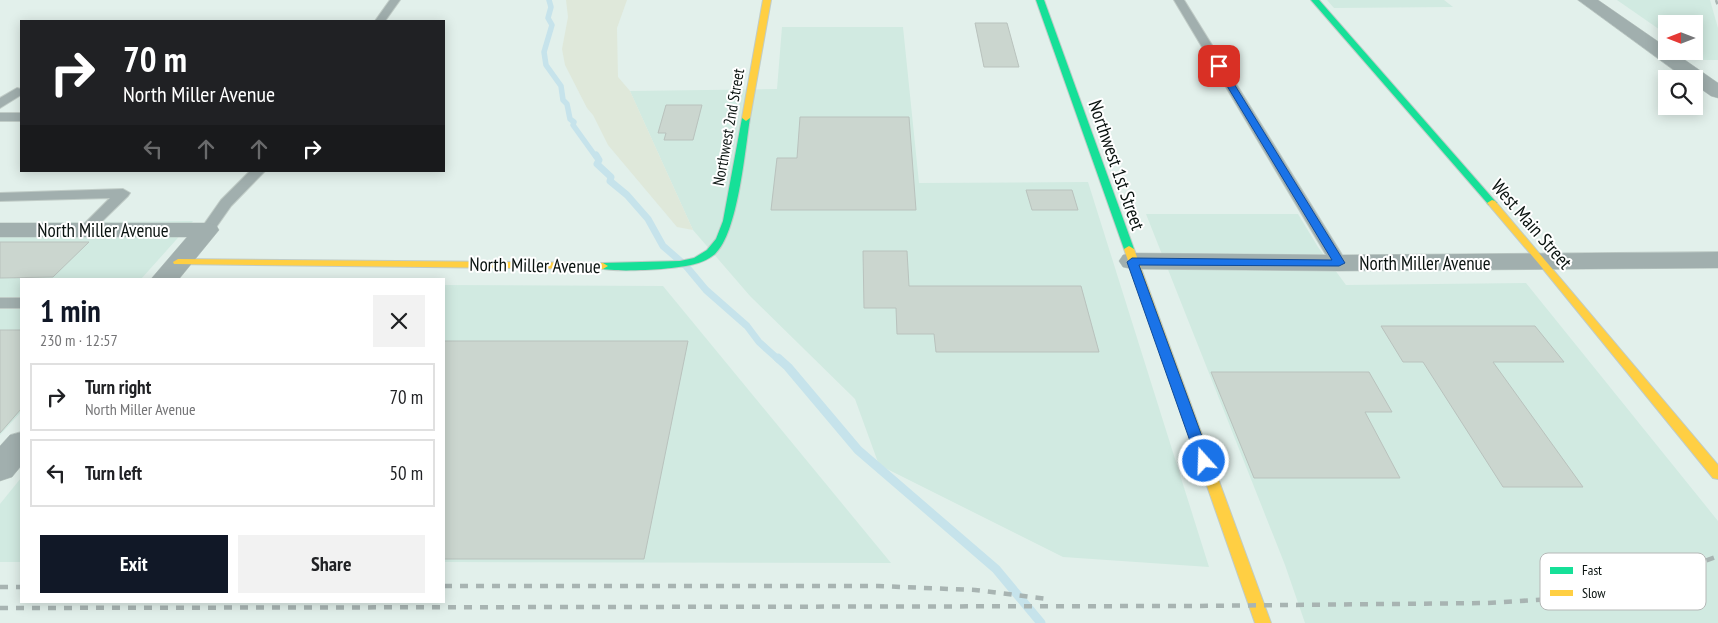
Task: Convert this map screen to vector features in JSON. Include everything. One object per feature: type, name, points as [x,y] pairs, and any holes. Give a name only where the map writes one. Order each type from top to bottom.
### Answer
[{"type":"street","name":"Northwest 2nd Street","points":[[707,254],[717,247],[728,221],[767,0]]},
{"type":"street","name":"Northwest 1st Street","points":[[1040,0],[1262,623]]},
{"type":"street","name":"West Main Street","points":[[1315,0],[1543,262],[1718,474]]},
{"type":"street","points":[[1587,0],[1718,92]]},
{"type":"street","name":"North Miller Avenue","points":[[0,230],[207,230]]},
{"type":"street","points":[[171,270],[207,230]]},
{"type":"street","name":"North Miller Avenue","points":[[171,270],[656,266],[691,262],[707,254]]},
{"type":"street","name":"North Miller Avenue","points":[[1132,262],[1339,263],[1718,260]]},
{"type":"street","points":[[0,468],[20,445]]},
{"type":"lane","points":[[381,20],[395,0]]},
{"type":"lane","points":[[1179,0],[1339,263]]},
{"type":"lane","points":[[0,92],[19,92]]},
{"type":"lane","points":[[0,104],[19,92]]},
{"type":"lane","points":[[0,116],[20,117]]},
{"type":"lane","points":[[207,230],[226,203],[257,172]]},
{"type":"lane","points":[[0,197],[123,193],[85,230]]},
{"type":"lane","points":[[0,303],[20,304]]},
{"type":"shaded area","points":[[566,0],[627,0],[617,28],[618,77],[630,91],[693,230],[677,227],[608,145],[593,115],[587,108],[565,65],[562,49],[568,17]]},
{"type":"shaded area","points":[[1327,0],[1444,0],[1453,7],[1334,8]]},
{"type":"shaded area","points":[[1617,0],[1710,0],[1718,28],[1718,60],[1703,60],[1703,15],[1658,15],[1658,28]]},
{"type":"shaded area","points":[[782,27],[903,27],[919,183],[1088,182],[1209,567],[1063,557],[879,465],[855,399],[750,296],[693,230],[630,91],[777,89]]},
{"type":"shaded area","points":[[1146,214],[1298,214],[1318,247],[1346,285],[1526,283],[1718,521],[1718,623],[1305,623],[1285,565]]},
{"type":"shaded area","points":[[193,221],[142,278],[20,278],[20,413],[0,435],[0,223]]},
{"type":"shaded area","points":[[445,285],[663,286],[891,563],[445,562]]},
{"type":"shaded area","points":[[20,479],[20,562],[0,562],[0,504]]},
{"type":"building","points":[[975,23],[1007,23],[1019,67],[984,67]]},
{"type":"building","points":[[666,105],[702,105],[693,140],[664,140],[666,133],[658,133]]},
{"type":"building","points":[[800,117],[909,117],[916,210],[771,210],[777,158],[797,158]]},
{"type":"building","points":[[1026,190],[1072,190],[1078,210],[1032,210]]},
{"type":"building","points":[[0,242],[89,242],[53,277],[0,278]]},
{"type":"building","points":[[863,251],[907,251],[909,286],[1081,286],[1099,352],[936,352],[934,334],[897,334],[896,308],[864,308]]},
{"type":"building","points":[[1381,326],[1535,326],[1564,362],[1493,362],[1583,487],[1503,487],[1423,362],[1403,362]]},
{"type":"building","points":[[0,330],[20,330],[20,410],[0,433]]},
{"type":"building","points":[[445,341],[688,341],[644,559],[445,559]]},
{"type":"building","points":[[1211,372],[1369,372],[1392,412],[1365,412],[1400,478],[1254,478]]},
{"type":"waterway","points":[[549,0],[551,7],[548,18],[552,25],[544,52],[546,65],[561,86],[563,100],[567,104],[570,119],[574,122],[573,125],[596,157]]},
{"type":"waterway","points":[[596,155],[599,160],[597,164],[611,177],[610,181],[627,195],[648,219],[663,246],[686,266],[706,290],[747,326],[759,342],[779,360]]},
{"type":"waterway","points":[[778,358],[788,367],[858,450],[996,569],[1041,623]]},
{"type":"railway","points":[[1716,0],[1718,6]]},
{"type":"railway","points":[[1706,560],[1718,556]]},
{"type":"railway","points":[[445,586],[878,586],[975,590],[1048,599]]},
{"type":"railway","points":[[0,587],[20,587]]},
{"type":"railway","points":[[0,608],[1189,606],[1488,603],[1540,600]]},
{"type":"traffic: fast","points":[[1040,0],[1129,249]]},
{"type":"traffic: fast","points":[[1315,0],[1492,203]]},
{"type":"traffic: fast","points":[[603,266],[680,264],[697,260],[711,252],[721,240],[728,221],[746,118]]},
{"type":"traffic: slow","points":[[746,118],[767,0]]},
{"type":"traffic: slow","points":[[1492,203],[1718,474]]},
{"type":"traffic: slow","points":[[1129,249],[1263,623]]},
{"type":"traffic: slow","points":[[178,262],[603,266]]},
{"type":"route","points":[[1204,461],[1132,262],[1339,263],[1219,66]]}]
